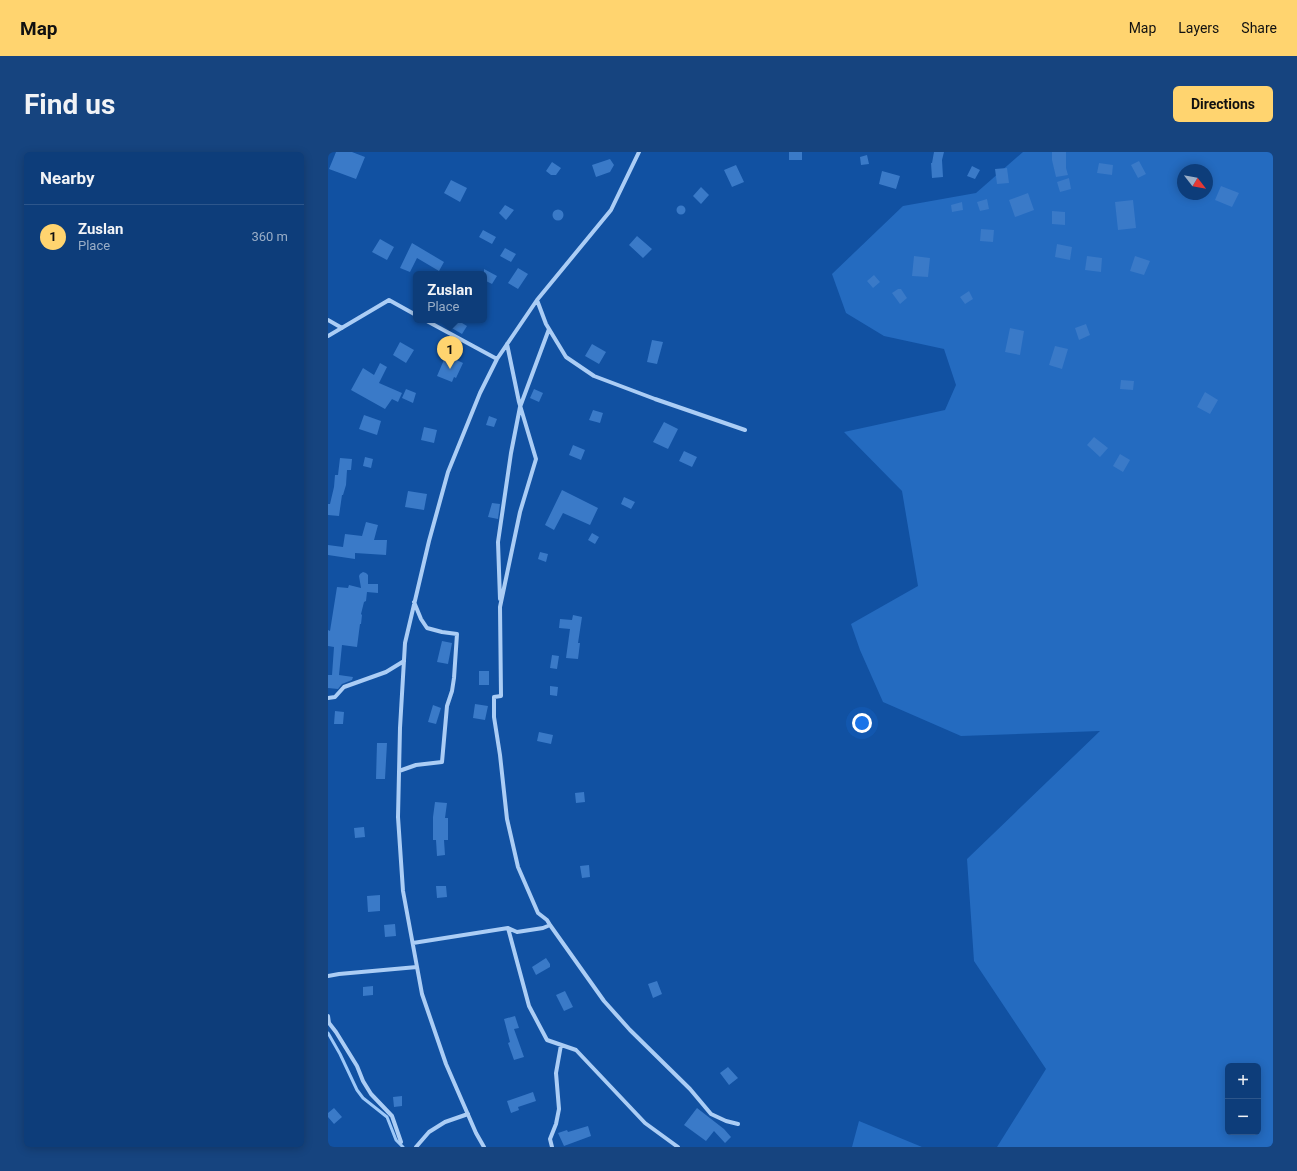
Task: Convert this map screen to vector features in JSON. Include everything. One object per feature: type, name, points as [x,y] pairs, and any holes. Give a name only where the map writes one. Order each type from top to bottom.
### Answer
[{"type":"street","points":[[484,1147],[446,1064],[422,994],[403,891],[398,817],[404,643],[448,472],[480,393],[497,360],[537,300],[611,210],[639,152]]},
{"type":"street","points":[[328,336],[389,300],[413,313]]},
{"type":"street","points":[[537,300],[546,324],[566,357],[594,376],[745,430]]},
{"type":"street","points":[[328,320],[342,328]]},
{"type":"street","points":[[430,323],[497,360]]},
{"type":"street","points":[[549,329],[520,407],[511,453],[498,542],[501,696],[494,697],[494,716],[507,819],[518,867],[538,913],[547,920],[604,1001],[630,1030],[690,1089],[711,1114],[726,1121],[738,1124]]},
{"type":"street","points":[[500,607],[520,512],[536,459],[520,407],[507,344]]},
{"type":"street","points":[[399,771],[416,765],[442,762],[448,706],[452,691],[456,656],[457,634],[427,628],[421,619],[414,602]]},
{"type":"street","points":[[328,698],[334,696],[344,687],[386,672],[404,661]]},
{"type":"street","points":[[413,943],[508,928],[517,932],[543,928],[550,925]]},
{"type":"street","points":[[508,928],[528,1006],[548,1040],[576,1050],[645,1123],[678,1147]]},
{"type":"street","points":[[328,976],[417,967]]},
{"type":"street","points":[[328,1016],[329,1023],[357,1066],[363,1081],[371,1094],[392,1116],[401,1142]]},
{"type":"street","points":[[552,1147],[550,1139],[560,1109],[556,1073],[561,1045]]},
{"type":"street","points":[[416,1147],[429,1132],[445,1122],[468,1114]]},
{"type":"shaded area","points":[[1023,152],[1273,152],[1273,1147],[997,1147],[1046,1069],[974,961],[967,859],[1100,731],[961,736],[883,702],[860,650],[851,624],[918,586],[902,491],[844,432],[945,410],[956,385],[944,349],[884,336],[846,313],[832,274],[903,206],[976,193]]},
{"type":"shaded area","points":[[859,1121],[922,1147],[852,1147]]},
{"type":"building","points":[[336,152],[352,152],[365,157],[356,179],[329,169]]},
{"type":"building","points":[[789,152],[802,152],[802,160],[789,160]]},
{"type":"building","points":[[934,152],[944,152],[942,160],[943,177],[932,178],[931,163]]},
{"type":"building","points":[[1052,152],[1066,152],[1066,168],[1068,175],[1056,177],[1052,160]]},
{"type":"building","points":[[867,155],[869,164],[861,165],[860,157]]},
{"type":"building","points":[[610,159],[614,165],[610,172],[596,177],[592,165]]},
{"type":"building","points":[[1139,161],[1146,174],[1138,178],[1131,165]]},
{"type":"building","points":[[552,162],[561,168],[556,175],[551,175],[546,171]]},
{"type":"building","points":[[1099,163],[1113,165],[1112,175],[1097,173]]},
{"type":"building","points":[[736,165],[744,182],[732,187],[724,170]]},
{"type":"building","points":[[972,166],[980,170],[975,179],[967,176]]},
{"type":"building","points":[[1007,168],[1009,183],[997,184],[995,169]]},
{"type":"building","points":[[882,171],[900,176],[896,189],[879,184]]},
{"type":"building","points":[[1069,178],[1071,189],[1060,192],[1057,182]]},
{"type":"building","points":[[451,180],[467,188],[460,202],[444,193]]},
{"type":"building","points":[[1221,186],[1239,193],[1232,207],[1215,200]]},
{"type":"building","points":[[701,187],[709,195],[701,204],[693,196]]},
{"type":"building","points":[[1028,193],[1034,210],[1015,217],[1009,200]]},
{"type":"building","points":[[987,199],[989,209],[980,211],[977,202]]},
{"type":"building","points":[[1133,200],[1136,228],[1118,230],[1115,202]]},
{"type":"building","points":[[962,202],[963,210],[952,212],[951,205]]},
{"type":"building","points":[[505,205],[514,210],[506,220],[499,213]]},
{"type":"building","points":[[681,205],[686,210],[681,215],[676,210]]},
{"type":"building","points":[[556,210],[560,210],[562,211],[562,219],[556,220],[553,217],[553,213]]},
{"type":"building","points":[[1052,211],[1065,212],[1065,225],[1052,224]]},
{"type":"building","points":[[981,229],[994,230],[993,242],[980,241]]},
{"type":"building","points":[[483,230],[496,237],[492,244],[479,237]]},
{"type":"building","points":[[637,236],[652,249],[643,258],[629,245]]},
{"type":"building","points":[[380,239],[394,247],[387,260],[372,252]]},
{"type":"building","points":[[412,243],[444,262],[439,271],[417,258],[410,272],[400,268]]},
{"type":"building","points":[[1057,244],[1072,247],[1070,260],[1055,257]]},
{"type":"building","points":[[505,248],[516,254],[511,262],[500,256]]},
{"type":"building","points":[[914,256],[930,258],[928,277],[912,276]]},
{"type":"building","points":[[1087,256],[1102,258],[1101,272],[1085,270]]},
{"type":"building","points":[[1135,256],[1150,261],[1144,275],[1130,271]]},
{"type":"building","points":[[518,268],[528,274],[518,289],[508,283]]},
{"type":"building","points":[[484,269],[497,276],[492,284],[487,282],[487,271],[484,271]]},
{"type":"building","points":[[874,275],[880,282],[873,288],[867,281]]},
{"type":"building","points":[[898,289],[901,289],[907,298],[900,304],[892,293]]},
{"type":"building","points":[[969,291],[973,299],[965,304],[960,297]]},
{"type":"building","points":[[452,323],[462,323],[467,326],[462,334],[450,327]]},
{"type":"building","points":[[1086,324],[1090,335],[1079,340],[1075,328]]},
{"type":"building","points":[[1010,328],[1024,331],[1020,355],[1005,352]]},
{"type":"building","points":[[652,340],[663,342],[657,364],[647,362]]},
{"type":"building","points":[[400,342],[414,350],[406,363],[393,355]]},
{"type":"building","points":[[592,344],[606,352],[599,364],[585,356]]},
{"type":"building","points":[[1055,346],[1068,349],[1062,369],[1049,365]]},
{"type":"building","points":[[446,355],[463,363],[456,378],[454,377],[452,382],[437,376]]},
{"type":"building","points":[[380,363],[387,367],[379,383],[402,393],[398,402],[392,399],[385,409],[351,390],[363,368],[374,375]]},
{"type":"building","points":[[1121,380],[1134,381],[1133,390],[1120,389]]},
{"type":"building","points":[[406,389],[416,393],[413,403],[402,398]]},
{"type":"building","points":[[534,389],[543,393],[539,402],[530,398]]},
{"type":"building","points":[[1205,392],[1218,400],[1210,414],[1197,407]]},
{"type":"building","points":[[593,410],[603,413],[600,423],[589,420]]},
{"type":"building","points":[[364,415],[381,421],[377,435],[359,429]]},
{"type":"building","points":[[489,416],[497,419],[494,427],[486,425]]},
{"type":"building","points":[[664,422],[678,429],[668,449],[653,442]]},
{"type":"building","points":[[424,427],[437,430],[434,443],[421,440]]},
{"type":"building","points":[[1094,437],[1108,448],[1100,457],[1087,445]]},
{"type":"building","points":[[573,445],[585,450],[581,460],[569,455]]},
{"type":"building","points":[[684,451],[697,457],[692,467],[679,461]]},
{"type":"building","points":[[1120,454],[1130,460],[1123,472],[1113,466]]},
{"type":"building","points":[[365,457],[373,459],[371,468],[363,466]]},
{"type":"building","points":[[340,458],[352,459],[351,470],[347,470],[346,485],[342,495],[339,516],[328,515],[328,504],[330,504],[335,475],[338,475]]},
{"type":"building","points":[[562,490],[598,508],[590,525],[563,513],[554,530],[545,525]]},
{"type":"building","points":[[408,491],[427,494],[424,510],[405,507]]},
{"type":"building","points":[[624,497],[635,502],[631,509],[621,504]]},
{"type":"building","points":[[492,503],[500,504],[498,519],[488,517]]},
{"type":"building","points":[[366,522],[378,525],[374,540],[387,540],[386,555],[355,553],[355,559],[328,555],[328,545],[343,547],[345,534],[362,536]]},
{"type":"building","points":[[592,533],[599,537],[595,544],[588,540]]},
{"type":"building","points":[[540,552],[548,554],[546,562],[538,559]]},
{"type":"building","points":[[363,572],[368,575],[368,584],[378,584],[378,593],[367,592],[366,601],[364,602],[361,614],[361,624],[357,647],[342,645],[339,675],[353,677],[352,680],[342,684],[338,689],[328,688],[328,675],[332,675],[334,647],[328,646],[328,630],[330,631],[337,587],[348,588],[349,585],[361,588],[359,576]]},
{"type":"building","points":[[573,615],[582,617],[578,643],[580,643],[578,659],[566,658],[570,629],[559,628],[560,619],[572,620]]},
{"type":"building","points":[[442,641],[452,643],[448,664],[437,662]]},
{"type":"building","points":[[552,655],[559,656],[557,669],[550,668]]},
{"type":"building","points":[[479,671],[489,671],[489,685],[479,685]]},
{"type":"building","points":[[550,686],[558,687],[557,696],[550,695]]},
{"type":"building","points":[[475,704],[488,706],[485,720],[473,718]]},
{"type":"building","points":[[433,705],[441,708],[436,724],[428,722]]},
{"type":"building","points":[[335,711],[344,712],[343,724],[334,724]]},
{"type":"building","points":[[539,732],[553,735],[551,744],[537,741]]},
{"type":"building","points":[[377,743],[387,743],[385,779],[376,779]]},
{"type":"building","points":[[584,792],[585,802],[576,803],[575,793]]},
{"type":"building","points":[[435,802],[447,803],[445,818],[448,818],[448,840],[444,840],[445,855],[437,856],[436,840],[433,840],[433,817]]},
{"type":"building","points":[[364,827],[365,837],[355,838],[354,828]]},
{"type":"building","points":[[589,865],[590,877],[582,878],[580,866]]},
{"type":"building","points":[[436,886],[446,886],[447,897],[437,898]]},
{"type":"building","points":[[380,895],[380,911],[368,912],[367,896]]},
{"type":"building","points":[[395,924],[396,936],[385,937],[384,925]]},
{"type":"building","points":[[546,958],[550,964],[550,967],[536,975],[532,967]]},
{"type":"building","points":[[657,981],[662,994],[653,998],[648,984]]},
{"type":"building","points":[[373,986],[373,995],[363,996],[363,987]]},
{"type":"building","points":[[565,991],[573,1007],[564,1011],[556,995]]},
{"type":"building","points":[[515,1016],[519,1028],[514,1029],[524,1057],[514,1060],[508,1043],[510,1042],[504,1019]]},
{"type":"building","points":[[728,1067],[738,1078],[729,1085],[720,1073]]},
{"type":"building","points":[[533,1092],[536,1101],[518,1107],[519,1110],[511,1113],[507,1101]]},
{"type":"building","points":[[402,1096],[402,1106],[394,1107],[393,1097]]},
{"type":"building","points":[[334,1108],[342,1117],[334,1124],[328,1117],[328,1113]]},
{"type":"building","points":[[697,1108],[724,1129],[731,1137],[725,1143],[714,1131],[706,1141],[684,1125]]},
{"type":"building","points":[[588,1126],[591,1136],[564,1146],[558,1133],[567,1130],[568,1132]]},
{"type":"waterway","points":[[328,1033],[357,1090],[363,1098],[387,1117],[396,1140],[403,1147]]},
{"type":"place","name":"Zuslan","points":[[450,369]]}]
